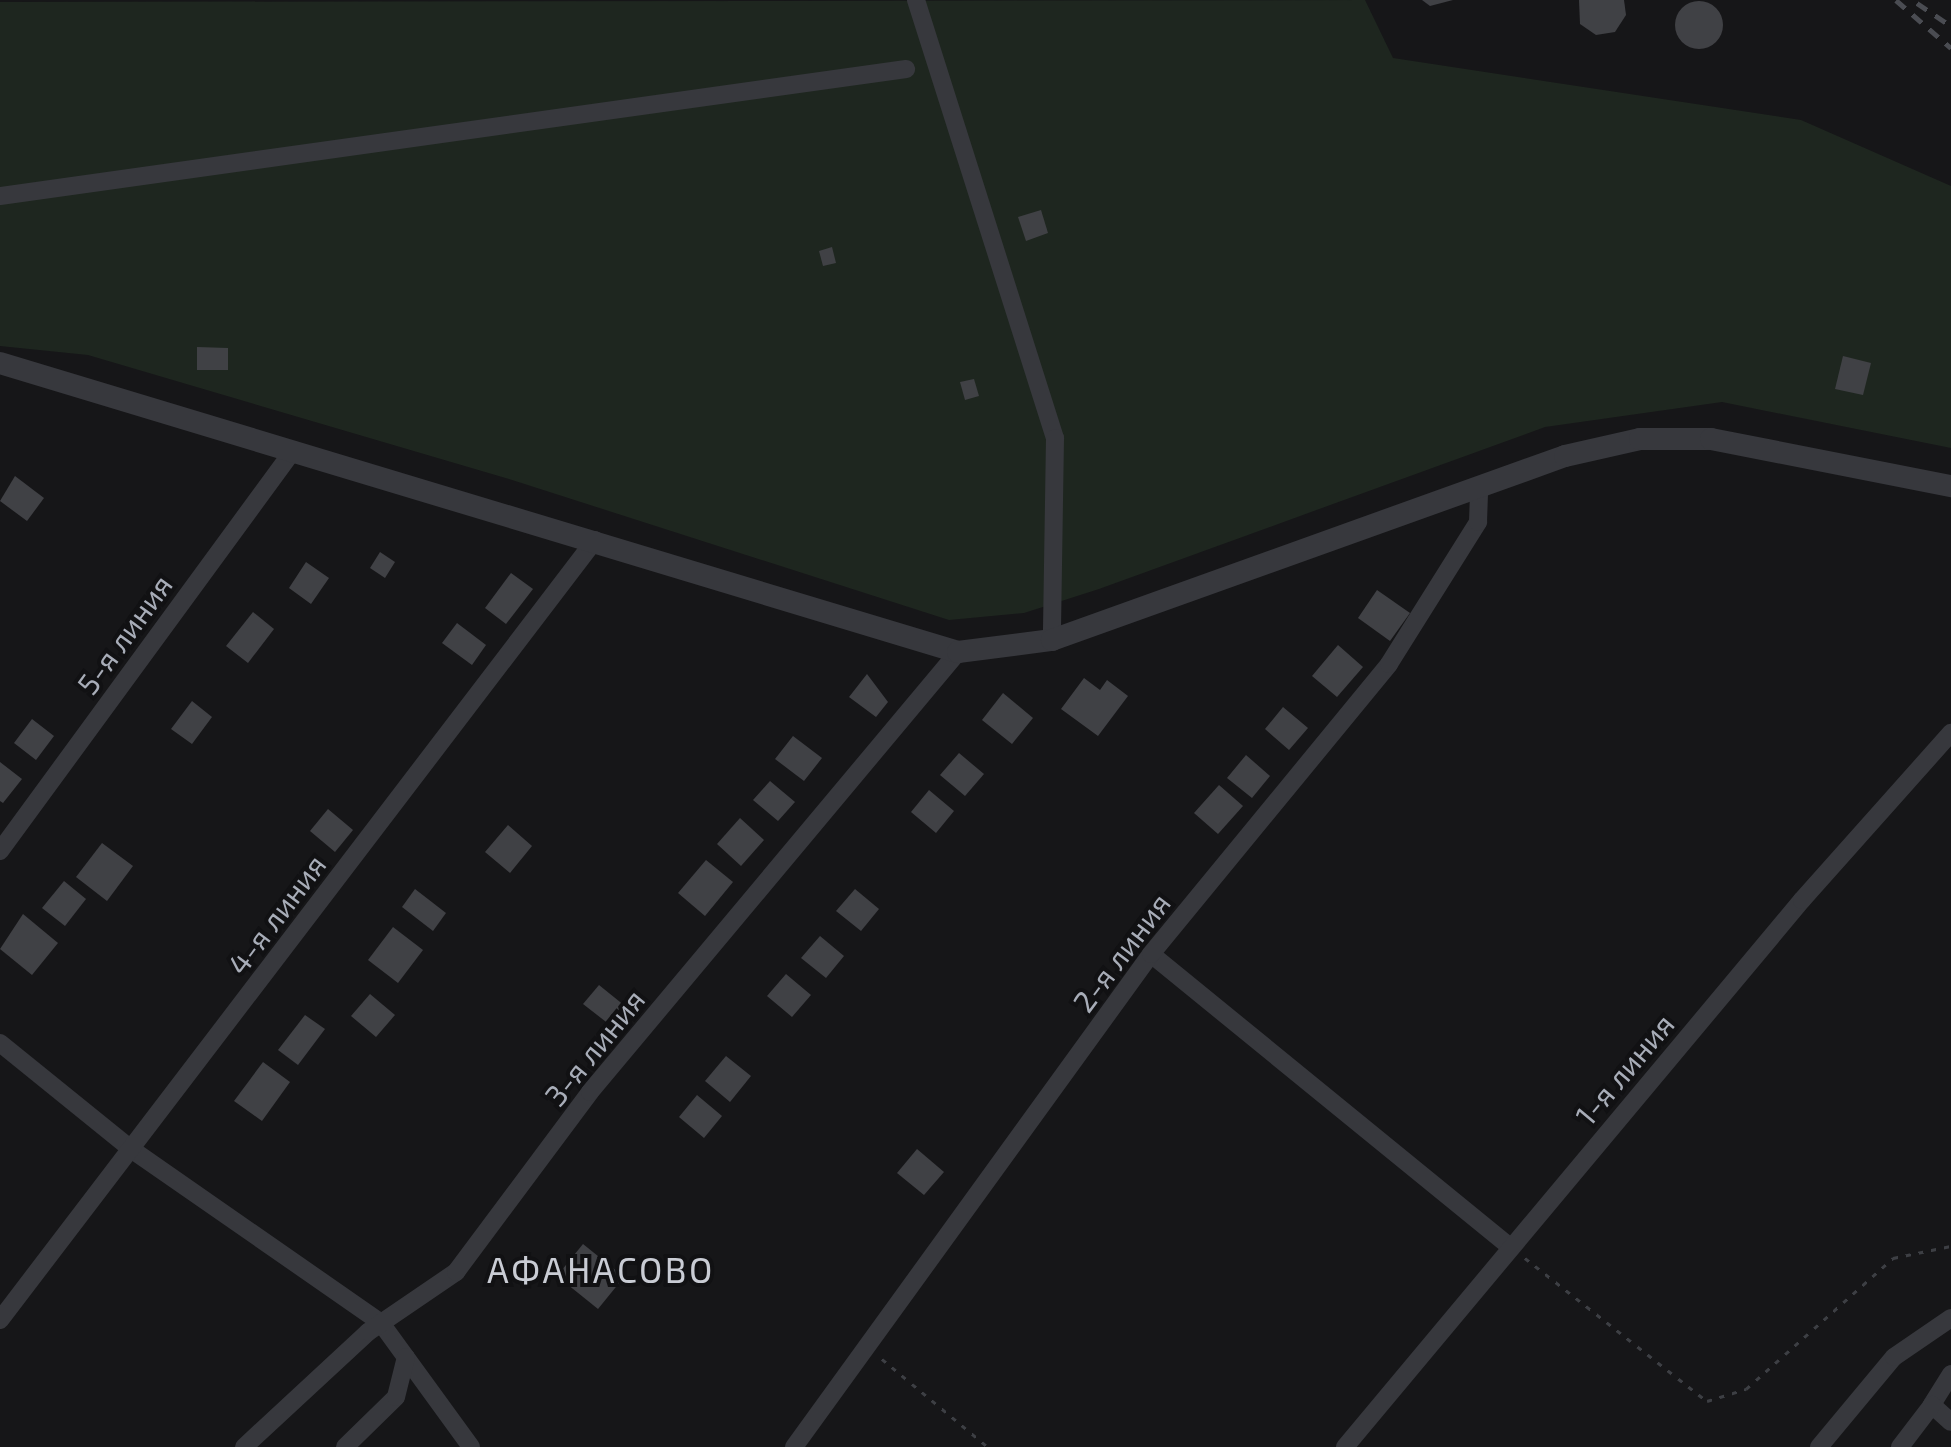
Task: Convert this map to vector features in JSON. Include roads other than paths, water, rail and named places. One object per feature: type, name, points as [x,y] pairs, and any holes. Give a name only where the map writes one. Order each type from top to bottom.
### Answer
[{"type":"street","points":[[916,0],[1055,438],[1052,640]]},
{"type":"street","points":[[0,196],[906,69]]},
{"type":"street","points":[[3,368],[293,450],[958,652],[1052,640],[1565,456],[1640,439],[1711,438],[1951,486]]},
{"type":"street","name":"5-я линия","points":[[0,851],[293,450]]},
{"type":"street","name":"2-я линия","points":[[794,1447],[1151,954],[1389,664],[1478,522],[1479,490]]},
{"type":"street","name":"4-я линия","points":[[0,1320],[595,540]]},
{"type":"street","name":"3-я линия","points":[[244,1447],[382,1323],[456,1272],[590,1092],[958,652]]},
{"type":"street","name":"1-я линия","points":[[1345,1447],[1510,1246],[1951,733]]},
{"type":"street","points":[[1151,954],[1510,1246]]},
{"type":"street","points":[[0,1043],[131,1149],[382,1323],[471,1447]]},
{"type":"street","points":[[1819,1447],[1894,1357],[1951,1318]]},
{"type":"street","points":[[346,1447],[396,1397],[406,1357]]},
{"type":"street","points":[[1900,1447],[1951,1374]]},
{"type":"street","points":[[1932,1405],[1951,1422]]},
{"type":"railway","points":[[1896,0],[1951,48]]},
{"type":"railway","points":[[1917,3],[1951,26]]},
{"type":"district","name":"АФАНАСОВО","points":[[601,1269]]}]
